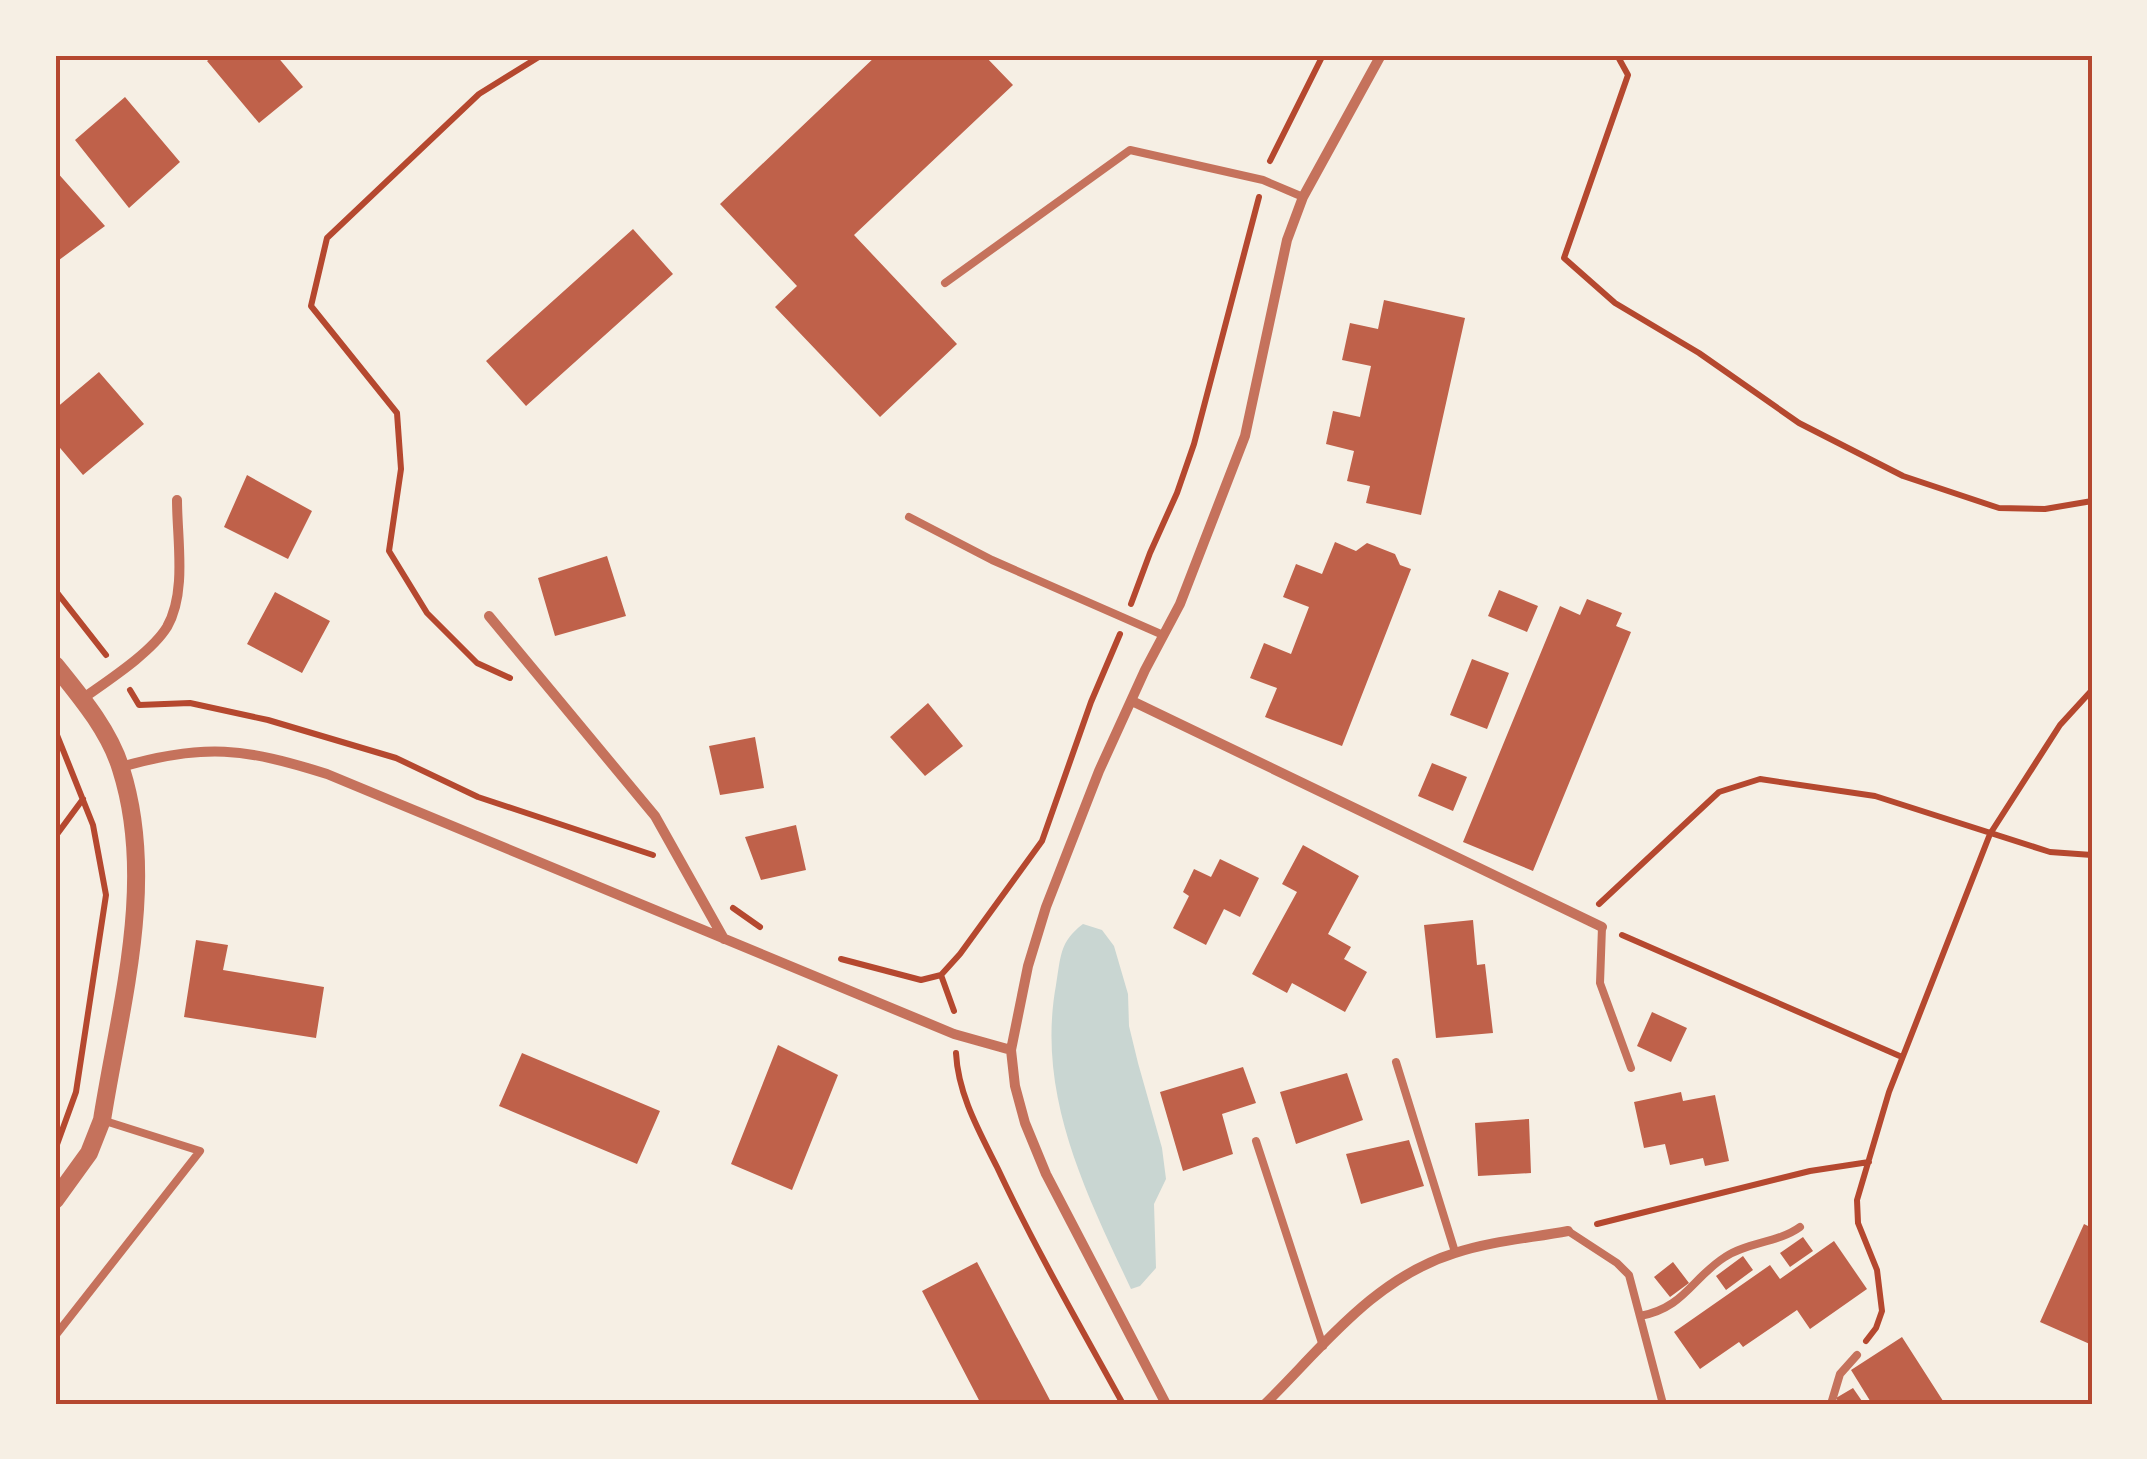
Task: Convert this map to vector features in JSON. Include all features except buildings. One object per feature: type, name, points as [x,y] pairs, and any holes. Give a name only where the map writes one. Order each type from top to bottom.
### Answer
[{"type":"street","points":[[1166,1404],[1046,1174],[1025,1123],[1011,1050],[1028,966],[1046,907],[1100,771],[1180,604],[1245,436],[1274,291],[1303,197],[1382,55]]},
{"type":"street","points":[[82,700],[119,672],[166,626],[178,595],[177,500]]},
{"type":"street","points":[[490,616],[655,816],[725,940]]},
{"type":"street","points":[[55,665],[101,726],[120,767],[133,822],[138,902],[102,1120],[88,1153],[55,1200]]},
{"type":"street","points":[[1132,701],[1602,926]]},
{"type":"street","points":[[120,767],[166,754],[226,750],[327,774],[954,1034],[1011,1050]]},
{"type":"street","points":[[1265,1404],[1370,1297],[1406,1274],[1455,1252],[1568,1231]]},
{"type":"lane","points":[[945,283],[1130,150],[1264,180],[1303,197]]},
{"type":"lane","points":[[909,518],[992,560],[1164,635]]},
{"type":"lane","points":[[1602,926],[1600,983],[1631,1068]]},
{"type":"lane","points":[[1396,1062],[1455,1252]]},
{"type":"lane","points":[[55,1336],[200,1151],[102,1120]]},
{"type":"lane","points":[[1256,1141],[1324,1346]]},
{"type":"lane","points":[[1640,1316],[1680,1300],[1727,1254],[1781,1237],[1800,1226]]},
{"type":"lane","points":[[1568,1231],[1629,1275],[1662,1404]]},
{"type":"lane","points":[[1831,1404],[1840,1374],[1856,1354]]},
{"type":"path","points":[[542,55],[479,94],[327,238],[311,306],[398,414],[401,469],[390,552],[427,613],[478,663],[558,699]]},
{"type":"path","points":[[831,956],[920,980],[941,975],[1042,841],[1090,702],[1178,494],[1274,150],[1324,55]]},
{"type":"path","points":[[1616,55],[1628,75],[1564,258],[1615,303],[1699,353],[1799,423],[1903,476],[1999,508],[2045,509],[2092,501]]},
{"type":"path","points":[[55,590],[119,672],[139,705],[190,703],[268,720],[396,758],[478,796],[686,866]]},
{"type":"path","points":[[1856,1354],[1876,1328],[1882,1312],[1877,1270],[1858,1222],[1857,1200],[1902,1057],[1990,834],[2060,725],[2092,690]]},
{"type":"path","points":[[55,730],[93,825],[106,895],[76,1092],[55,1150]]},
{"type":"path","points":[[1586,919],[1719,792],[1760,780],[1874,796],[2050,852],[2092,855]]},
{"type":"path","points":[[55,837],[84,798]]},
{"type":"path","points":[[721,898],[767,932]]},
{"type":"path","points":[[1602,926],[1902,1057]]},
{"type":"path","points":[[941,975],[954,1004],[958,1079],[982,1138],[1123,1404]]},
{"type":"path","points":[[1568,1231],[1810,1171],[1869,1162]]},
{"type":"shaded area","points":[[1083,924],[1102,930],[1114,946],[1128,994],[1129,1026],[1162,1148],[1166,1179],[1154,1204],[1156,1268],[1140,1286],[1131,1289],[1082,1180],[1059,1104],[1053,1065],[1052,1026],[1060,958],[1069,937]]}]
